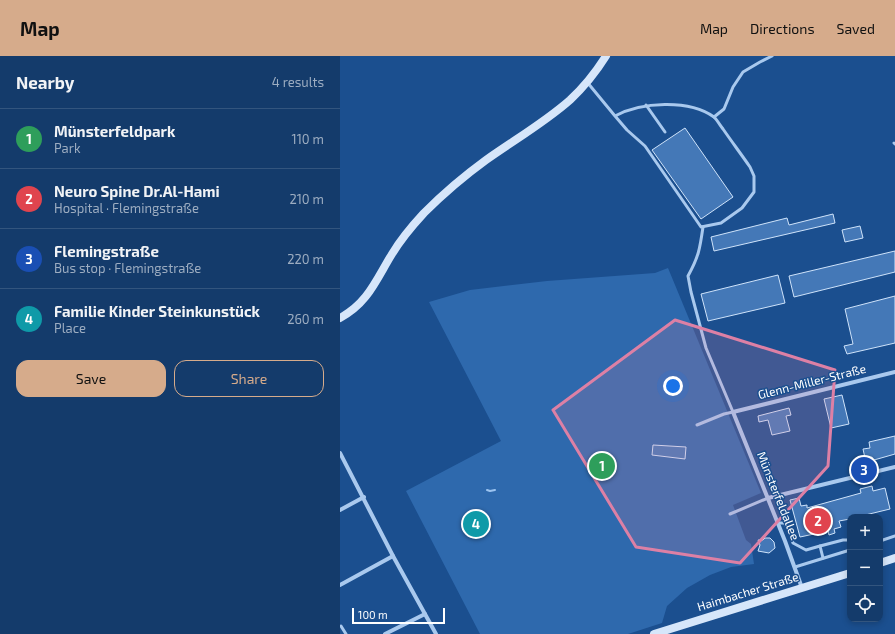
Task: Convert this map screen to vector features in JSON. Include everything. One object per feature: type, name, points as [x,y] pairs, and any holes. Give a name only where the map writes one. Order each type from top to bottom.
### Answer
[{"type":"street","points":[[340,318],[349,314],[361,303],[371,290],[400,242],[417,221],[440,197],[477,167],[559,109],[587,82],[606,56]]},
{"type":"street","name":"Glenn-Miller-Straße","points":[[733,412],[895,372]]},
{"type":"street","name":"Münsterfeldallee","points":[[733,412],[778,523],[802,588]]},
{"type":"street","points":[[340,453],[364,497],[393,556],[436,634]]},
{"type":"street","points":[[768,498],[895,467]]},
{"type":"street","points":[[340,510],[364,497]]},
{"type":"street","points":[[340,584],[393,556]]},
{"type":"street","points":[[883,562],[895,558]]},
{"type":"street","name":"Haimbacher Straße","points":[[654,634],[847,574]]},
{"type":"street","points":[[385,634],[426,614]]},
{"type":"lane","points":[[714,117],[724,109],[733,87],[743,72],[772,56]]},
{"type":"lane","points":[[587,82],[627,130],[645,146],[701,227],[703,227]]},
{"type":"lane","points":[[615,116],[623,112],[646,106],[664,104],[684,106],[702,111],[714,117],[750,167],[754,176],[754,192],[742,208],[721,223],[703,227]]},
{"type":"lane","points":[[646,106],[665,132]]},
{"type":"lane","points":[[697,425],[733,412],[706,348],[688,276],[696,262],[701,245],[703,227]]},
{"type":"lane","points":[[730,514],[768,498]]},
{"type":"lane","points":[[778,523],[784,523],[788,528],[793,543],[806,550],[847,540]]},
{"type":"lane","points":[[883,540],[895,536]]},
{"type":"lane","points":[[820,546],[823,558]]},
{"type":"lane","points":[[795,567],[847,551]]},
{"type":"lane","points":[[342,626],[346,634]]},
{"type":"highlighted area","points":[[675,320],[835,370],[828,466],[740,563],[636,547],[553,410]]},
{"type":"shaded area","points":[[668,268],[761,493],[733,505],[746,540],[751,544],[754,564],[731,567],[710,575],[687,588],[667,606],[662,623],[628,634],[480,634],[406,491],[501,441],[429,302],[470,290],[547,281],[655,273]]},
{"type":"building","points":[[685,128],[733,197],[701,219],[652,150]]},
{"type":"building","points":[[833,214],[835,223],[714,251],[711,237],[787,218],[789,225]]},
{"type":"building","points":[[860,226],[863,238],[845,242],[842,230]]},
{"type":"building","points":[[895,251],[895,272],[794,297],[789,276]]},
{"type":"building","points":[[778,275],[785,303],[708,321],[701,294]]},
{"type":"building","points":[[895,296],[895,343],[847,354],[844,346],[853,344],[845,309]]},
{"type":"building","points":[[842,395],[849,424],[831,428],[824,399]]},
{"type":"building","points":[[789,408],[791,415],[786,416],[790,431],[772,435],[768,420],[759,422],[758,416]]},
{"type":"building","points":[[895,436],[895,454],[874,460],[872,457],[865,458],[863,449],[870,448],[869,442]]},
{"type":"building","points":[[653,445],[686,447],[685,459],[652,455]]},
{"type":"building","points":[[872,486],[873,491],[885,488],[890,509],[869,514],[847,514],[847,520],[839,521],[841,527],[834,529],[835,533],[829,535],[828,531],[800,537],[790,500],[799,498],[801,506],[807,505],[807,508],[861,493],[860,489]]},
{"type":"building","points":[[765,538],[770,538],[774,542],[775,548],[769,553],[758,551],[760,545],[758,540],[763,540]]},
{"type":"waterway","points":[[487,490],[495,490]]},
{"type":"place","name":"Münsterfeldpark","points":[[602,466]]},
{"type":"place","name":"Flemingstraße","points":[[864,470]]},
{"type":"place","name":"Neuro Spine Dr.Al-Hami","points":[[818,521]]},
{"type":"place","name":"Familie Kinder Steinkunstück","points":[[476,524]]}]
